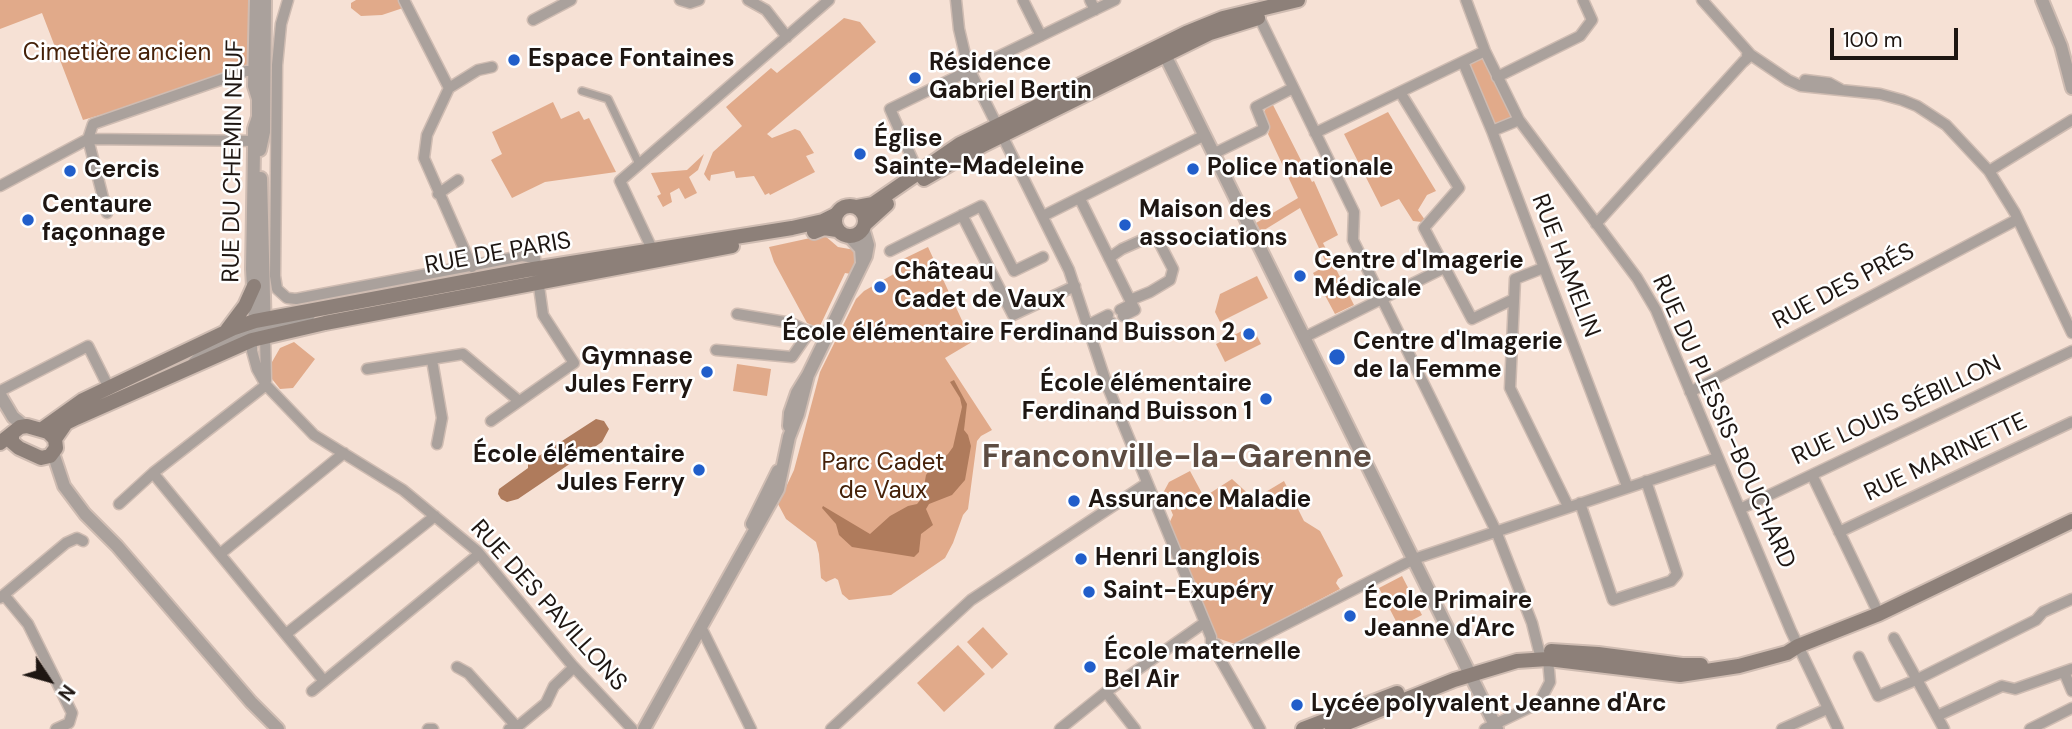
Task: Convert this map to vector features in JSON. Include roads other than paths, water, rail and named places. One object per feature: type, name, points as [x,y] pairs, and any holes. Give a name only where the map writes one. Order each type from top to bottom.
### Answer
[{"type":"main road","points":[[1000,130],[960,144],[873,204],[843,206],[835,215],[834,222],[843,233],[857,234],[877,212],[933,172],[1000,130],[1163,50],[1290,2]]},
{"type":"main road","points":[[857,207],[864,214],[864,226]]},
{"type":"main road","name":"RUE DE PARIS","points":[[41,429],[77,402],[223,333],[486,293],[607,258],[806,226],[835,215]]},
{"type":"main road","name":"RUE DE PARIS","points":[[48,450],[60,429],[70,421],[233,347],[259,329],[323,308],[800,235],[824,228],[843,233]]},
{"type":"main road","points":[[223,333],[241,311],[254,286]]},
{"type":"main road","points":[[0,453],[13,437],[41,429],[48,450]]},
{"type":"main road","points":[[13,437],[48,450]]},
{"type":"main road","points":[[1303,729],[1470,671],[1544,655],[1680,675],[1740,666],[1787,653],[1798,646],[1879,614],[2072,521]]},
{"type":"main road","points":[[1332,729],[1470,671]]},
{"type":"street","name":"RUE DU CHEMIN NEUF","points":[[256,0],[264,132],[258,141],[254,286],[259,329]]},
{"type":"street","name":"RUE DU CHEMIN NEUF","points":[[260,70],[265,0]]},
{"type":"street","points":[[288,0],[281,24],[277,65],[277,289],[282,295],[296,299],[527,256],[535,258],[543,315],[574,363],[491,421]]},
{"type":"street","points":[[404,0],[449,88]]},
{"type":"street","points":[[533,20],[571,0]]},
{"type":"street","points":[[680,0],[690,3],[699,0]]},
{"type":"street","points":[[748,0],[766,10],[786,37]]},
{"type":"street","points":[[653,251],[620,181],[829,0]]},
{"type":"street","points":[[956,0],[959,29],[970,71],[1043,216],[1074,286],[1107,385],[1146,484],[1204,623],[1221,652],[1229,653],[1414,559],[1717,458]]},
{"type":"street","points":[[1023,0],[1041,36]]},
{"type":"street","points":[[918,172],[890,109],[1041,36],[1093,5],[1115,0]]},
{"type":"street","name":"RUE DU PLESSIS-BOUCHARD","points":[[1466,0],[1485,51],[1519,120],[1637,278],[1656,310],[1798,646],[1838,729]]},
{"type":"street","points":[[1497,77],[1580,36],[1592,20],[1583,0]]},
{"type":"street","points":[[1702,0],[1751,55],[1788,80],[1880,94],[1917,106],[1946,125],[1989,171],[2018,219],[2072,333]]},
{"type":"street","points":[[2042,0],[2061,46],[2072,88]]},
{"type":"street","points":[[1163,50],[1470,671],[1492,728],[1539,703],[1550,682],[1544,655],[1496,531],[1353,240],[1354,212],[1258,13]]},
{"type":"street","points":[[1315,133],[1485,51]]},
{"type":"street","points":[[1596,224],[1751,55]]},
{"type":"street","name":"RUE HAMELIN","points":[[1463,62],[1492,131],[1627,486]]},
{"type":"street","points":[[472,267],[438,194],[424,158],[424,149],[449,88],[478,70],[492,67]]},
{"type":"street","points":[[107,213],[88,139],[93,124],[246,71],[260,70]]},
{"type":"street","points":[[1213,154],[1262,130],[1264,127],[1256,107],[1293,88]]},
{"type":"street","points":[[582,91],[608,99],[639,164]]},
{"type":"street","points":[[1400,92],[1459,188],[1424,228],[1472,319],[1514,299]]},
{"type":"street","points":[[1492,131],[1519,120]]},
{"type":"street","points":[[1989,171],[2072,120]]},
{"type":"street","points":[[1043,216],[1205,135]]},
{"type":"street","points":[[0,186],[88,139],[277,139]]},
{"type":"street","name":"RUE DU CHEMIN NEUF","points":[[258,141],[259,329]]},
{"type":"street","points":[[438,194],[458,180]]},
{"type":"street","points":[[1080,199],[1131,302]]},
{"type":"street","points":[[890,251],[981,206],[1014,271]]},
{"type":"street","points":[[962,215],[1013,315],[1074,286]]},
{"type":"street","name":"RUE DES PRÉS","points":[[1690,392],[2018,219]]},
{"type":"street","points":[[644,729],[748,539],[756,513],[782,462],[789,437],[792,406],[861,265],[868,245],[864,226]]},
{"type":"street","points":[[843,233],[861,249],[861,265]]},
{"type":"street","points":[[1109,258],[1140,241],[1154,237],[1173,269],[1170,280],[1131,302],[1121,313]]},
{"type":"street","points":[[996,281],[1043,257]]},
{"type":"street","points":[[1305,337],[1444,268]]},
{"type":"street","points":[[1543,268],[1515,279],[1510,388],[1568,506]]},
{"type":"street","points":[[737,314],[791,323],[825,340]]},
{"type":"street","points":[[1089,329],[1110,319]]},
{"type":"street","points":[[190,366],[206,352],[259,329]]},
{"type":"street","name":"RUE DES PAVILLONS","points":[[259,329],[252,351],[257,369],[266,384],[314,435],[403,491],[479,554],[574,667],[632,729]]},
{"type":"street","points":[[716,350],[792,357],[810,331]]},
{"type":"street","points":[[13,437],[13,416],[0,393],[84,348],[88,346],[109,388]]},
{"type":"street","name":"RUE LOUIS SÉBILLON","points":[[1740,509],[2072,351]]},
{"type":"street","points":[[367,369],[463,354],[519,401]]},
{"type":"street","points":[[432,360],[442,418],[437,444]]},
{"type":"street","points":[[119,504],[153,473],[266,384]]},
{"type":"street","points":[[0,405],[9,421],[13,437]]},
{"type":"street","name":"RUE MARINETTE","points":[[1839,532],[2072,422]]},
{"type":"street","points":[[48,450],[64,486],[99,520],[117,546],[270,726]]},
{"type":"street","points":[[220,554],[344,453]]},
{"type":"street","points":[[153,473],[324,681]]},
{"type":"street","points":[[1812,475],[1875,606]]},
{"type":"street","points":[[1580,503],[1614,600],[1671,580],[1677,574],[1646,481]]},
{"type":"street","points":[[831,729],[976,596],[1146,484]]},
{"type":"street","points":[[285,634],[435,516]]},
{"type":"street","points":[[56,729],[69,723],[72,713],[28,624],[2,597],[66,543],[77,538],[83,541]]},
{"type":"street","points":[[312,691],[479,554]]},
{"type":"street","points":[[1859,657],[1878,696],[2036,620],[2043,612],[2072,598]]},
{"type":"street","points":[[1059,729],[1106,692],[1204,623]]},
{"type":"street","points":[[701,627],[751,729]]},
{"type":"street","points":[[1211,637],[1211,643],[1260,729]]},
{"type":"street","points":[[1894,638],[1944,729]]},
{"type":"street","points":[[1227,672],[1226,660],[1229,653]]},
{"type":"street","points":[[457,667],[468,673],[513,728],[546,703],[554,686],[574,667]]},
{"type":"street","points":[[1937,716],[2003,686],[2015,689],[2068,670],[2072,691]]},
{"type":"street","points":[[1106,692],[1135,729]]},
{"type":"street","points":[[2030,729],[2072,708]]},
{"type":"street","points":[[1782,729],[1827,709]]},
{"type":"place","name":"Espace Fontaines","points":[[514,60]]},
{"type":"place","name":"Résidence Gabriel Bertin","points":[[915,78]]},
{"type":"place","name":"Église Sainte-Madeleine","points":[[860,154]]},
{"type":"place","name":"Police nationale","points":[[1193,169]]},
{"type":"place","name":"Cercis","points":[[70,171]]},
{"type":"place","name":"Centaure façonnage","points":[[28,220]]},
{"type":"place","name":"Maison des associations","points":[[1125,225]]},
{"type":"place","name":"Centre d'Imagerie Médicale","points":[[1300,276]]},
{"type":"place","name":"Château Cadet de Vaux","points":[[880,287]]},
{"type":"place","name":"École élémentaire Ferdinand Buisson 2","points":[[1249,334]]},
{"type":"place","name":"Centre d'Imagerie de la Femme","points":[[1337,357]]},
{"type":"place","name":"Gymnase Jules Ferry","points":[[707,372]]},
{"type":"place","name":"École élémentaire Ferdinand Buisson 1","points":[[1266,399]]},
{"type":"place","name":"École élémentaire Jules Ferry","points":[[699,470]]},
{"type":"place","name":"Assurance Maladie","points":[[1074,501]]},
{"type":"place","name":"Henri Langlois","points":[[1081,559]]},
{"type":"place","name":"Saint-Exupéry","points":[[1089,592]]},
{"type":"place","name":"École Primaire Jeanne d'Arc","points":[[1350,616]]},
{"type":"place","name":"École maternelle Bel Air","points":[[1090,667]]},
{"type":"place","name":"Lycée polyvalent Jeanne d'Arc","points":[[1297,705]]},
{"type":"district","name":"Franconville-la-Garenne","points":[[1177,459]]},
{"type":"park label","name":"Cimetière ancien","points":[[117,54]]},
{"type":"park label","name":"Parc Cadet de Vaux","points":[[883,478]]}]
